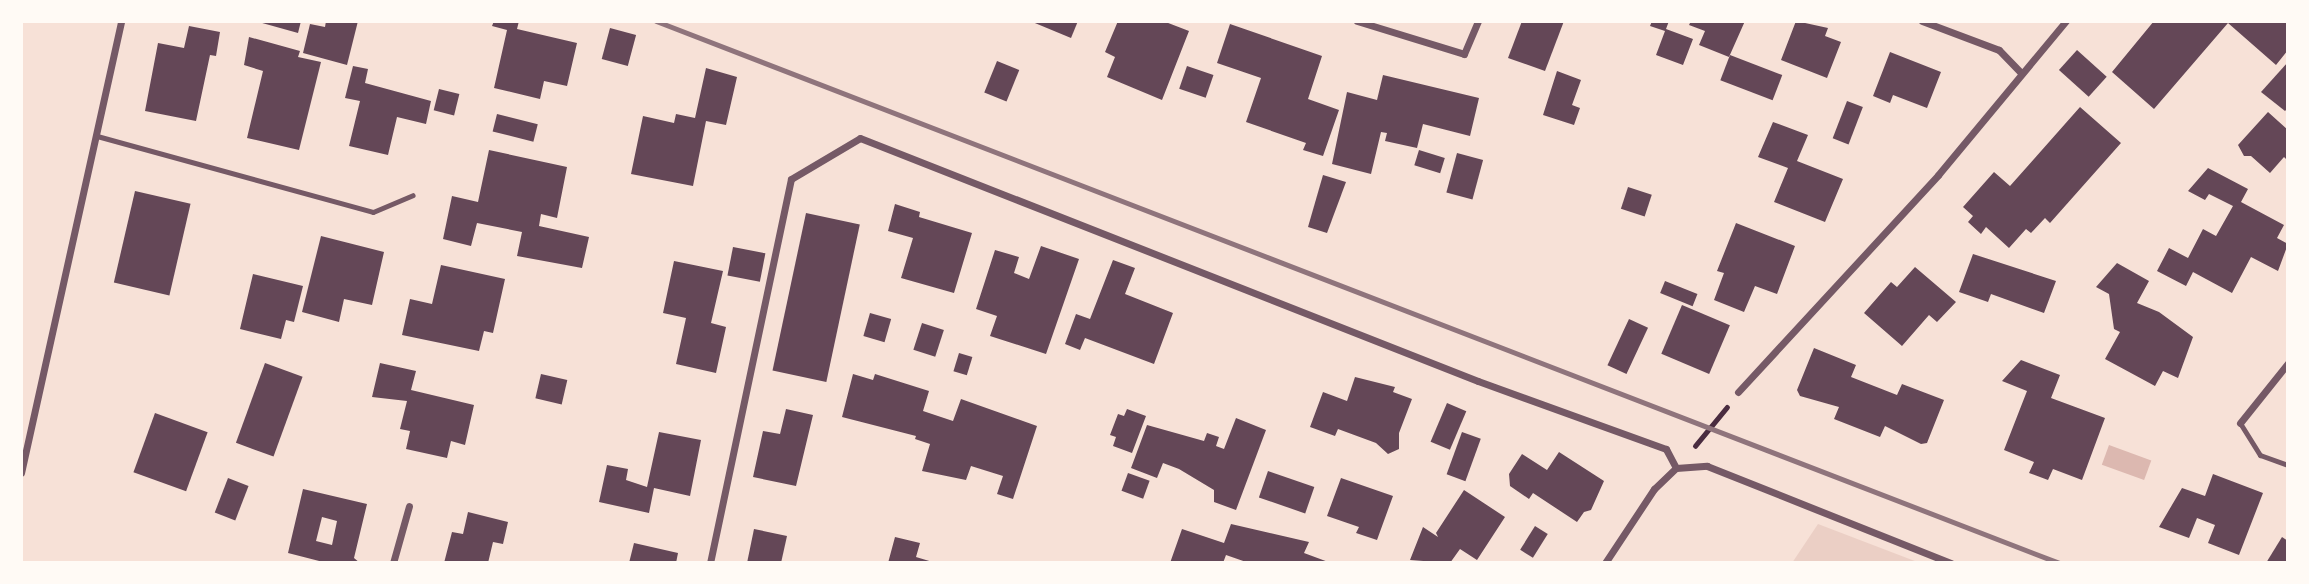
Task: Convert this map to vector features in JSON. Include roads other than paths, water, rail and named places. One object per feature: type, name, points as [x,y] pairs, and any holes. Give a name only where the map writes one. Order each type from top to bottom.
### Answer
[{"type":"street","points":[[21,473],[121,21]]},
{"type":"street","points":[[1357,21],[1464,54],[1478,21]]},
{"type":"street","points":[[1922,21],[1999,50],[2021,73]]},
{"type":"street","points":[[1738,392],[1938,175],[2066,21]]},
{"type":"street","points":[[710,563],[791,179],[860,138],[1465,376],[1666,449],[1676,468]]},
{"type":"street","points":[[2240,423],[2288,363]]},
{"type":"street","points":[[1605,563],[1654,489],[1676,468],[1707,466],[1951,563]]},
{"type":"street","points":[[393,563],[409,506]]},
{"type":"lane","points":[[97,136],[373,212],[413,195]]},
{"type":"lane","points":[[2240,423],[2260,455],[2288,465]]},
{"type":"railway","points":[[656,21],[2059,563]]}]
